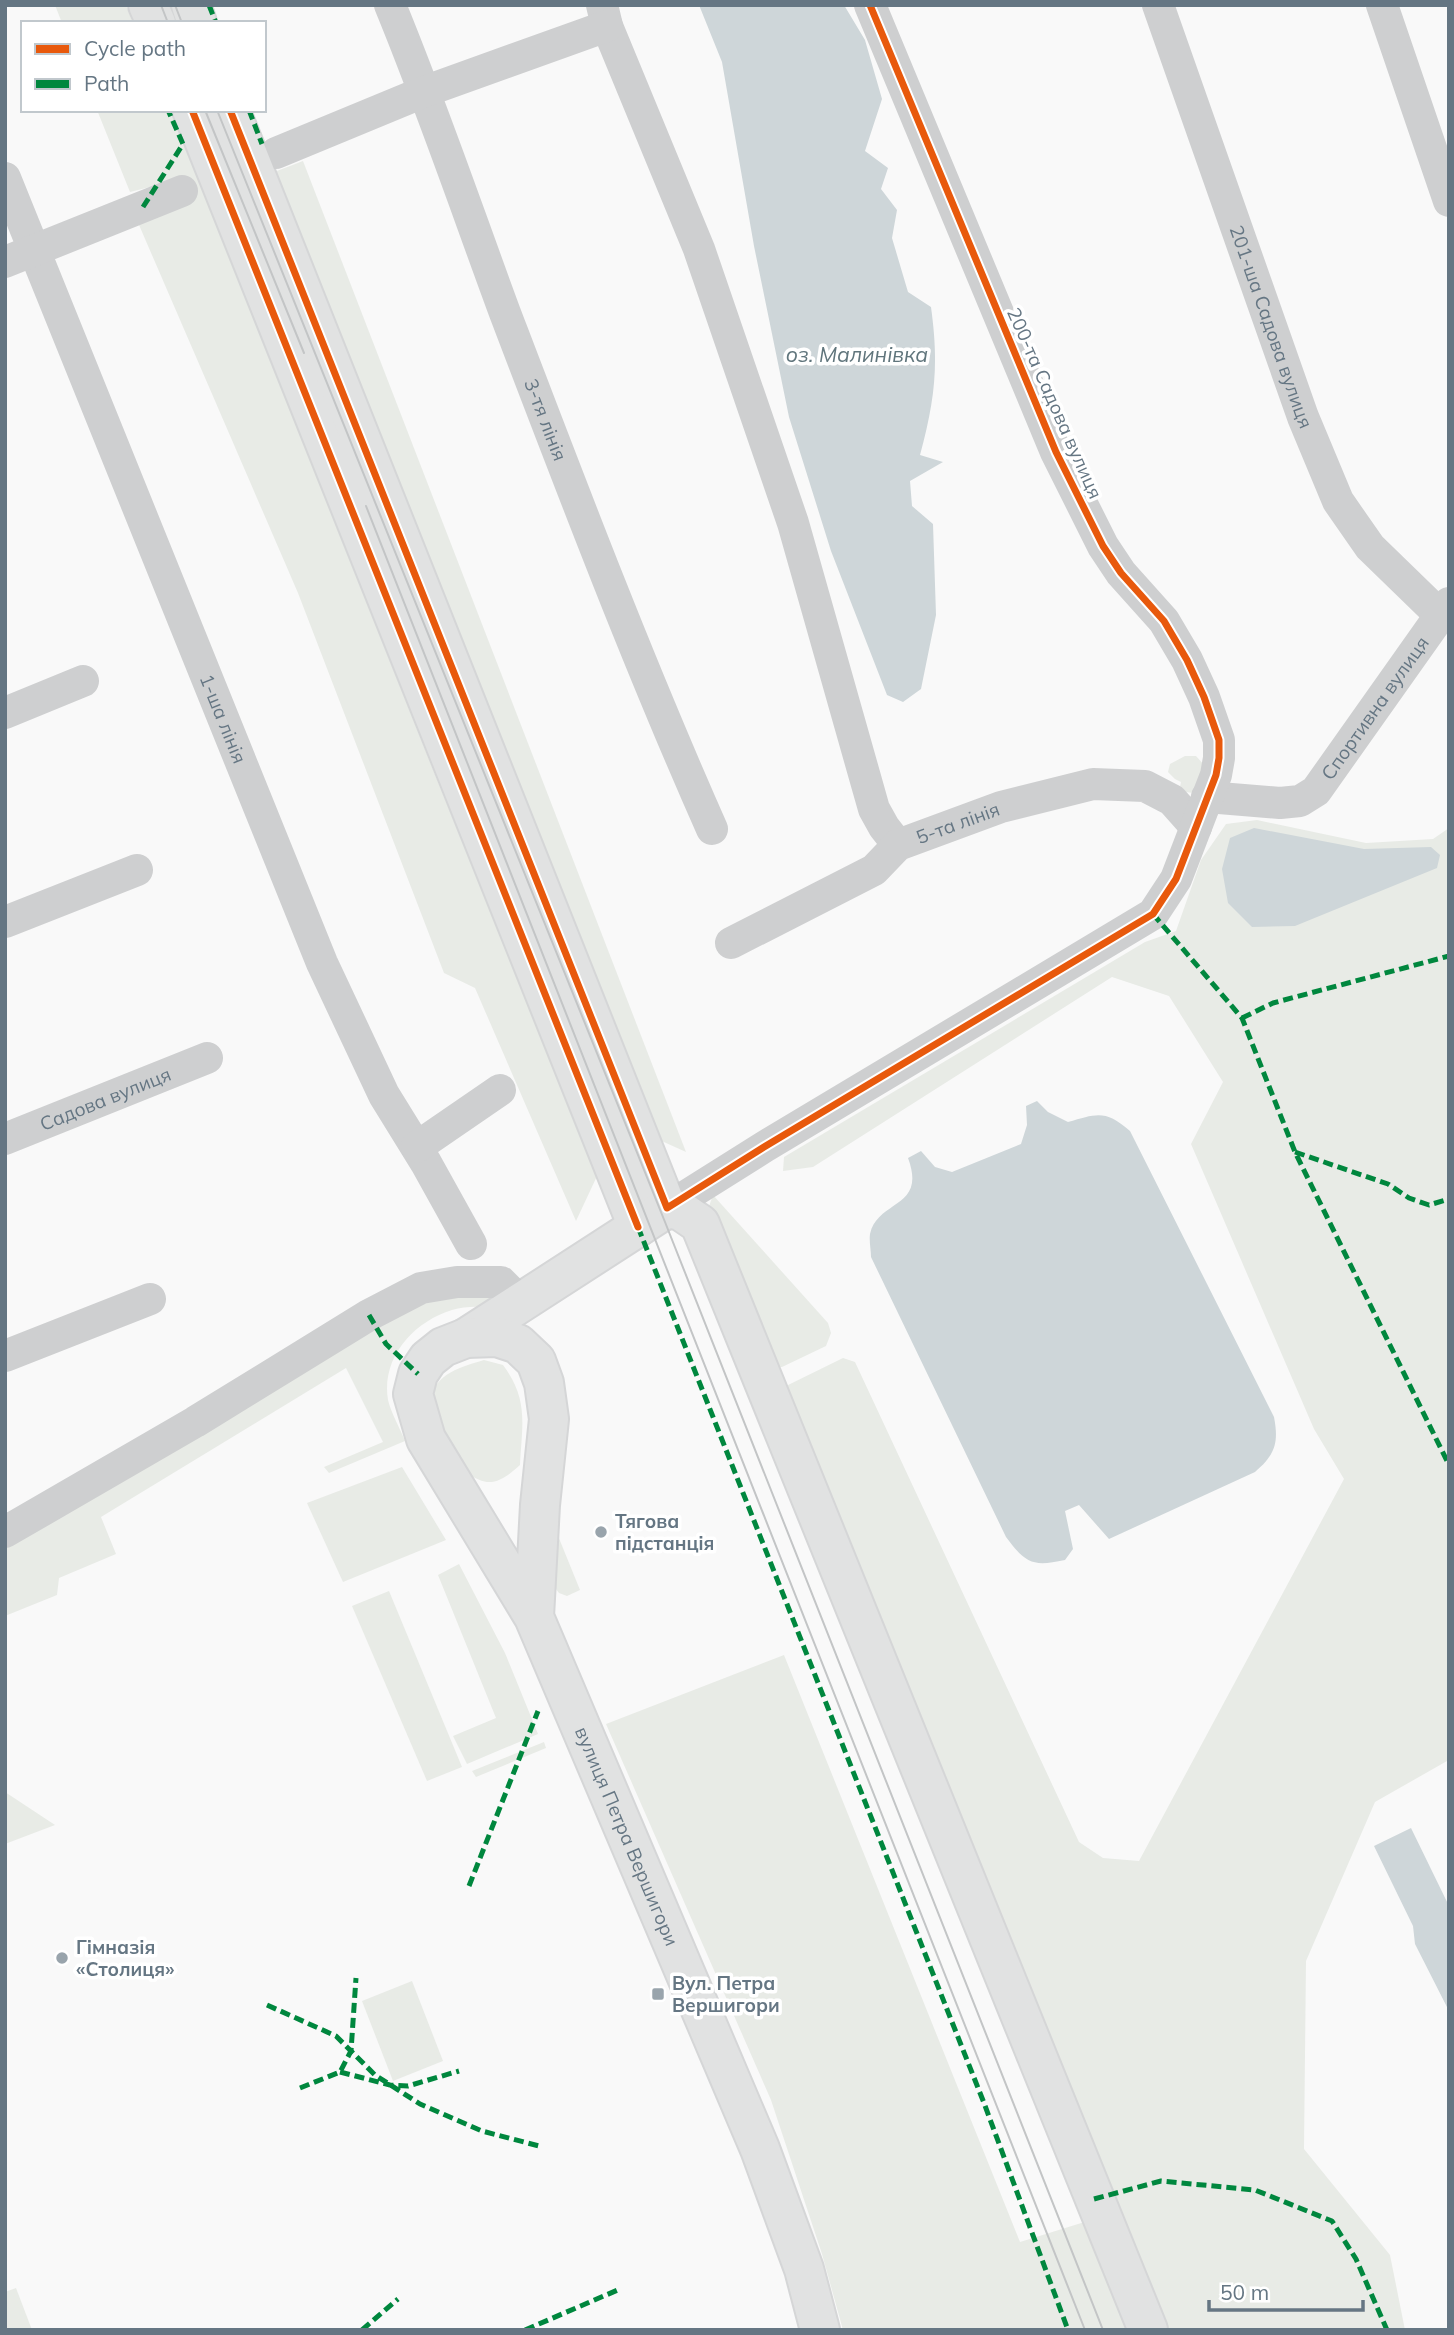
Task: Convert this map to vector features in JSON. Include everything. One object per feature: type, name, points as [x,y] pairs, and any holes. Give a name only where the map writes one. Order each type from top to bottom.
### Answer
[{"type":"main road","points":[[148,5],[155,21]]},
{"type":"main road","points":[[193,112],[652,1218]]},
{"type":"main road","points":[[231,112],[652,1218]]},
{"type":"main road","points":[[466,1338],[518,1292],[652,1218],[681,1211],[700,1224],[1148,2330]]},
{"type":"main road","points":[[518,1292],[523,1308],[518,1322],[518,1344]]},
{"type":"main road","points":[[497,1337],[518,1344],[536,1361],[544,1383],[549,1419],[541,1504],[524,1521],[509,1528],[476,1520],[426,1439],[413,1394],[418,1374],[428,1359],[443,1347],[466,1338],[497,1337]]},
{"type":"main road","name":"вулиця Петра Вершигори","points":[[534,1616],[541,1504]]},
{"type":"main road","name":"вулиця Петра Вершигори","points":[[476,1520],[534,1616],[760,2149],[804,2269],[820,2330]]},
{"type":"street","name":"3-тя лінія","points":[[390,5],[426,91],[505,312],[654,697],[712,829]]},
{"type":"street","name":"200-та Садова вулиця","points":[[652,1218],[764,1147],[1153,914],[1176,879],[1219,758],[1215,724],[1187,660],[1164,621],[1121,573],[1103,546],[1056,452],[870,5]]},
{"type":"street","name":"201-ша Садова вулиця","points":[[1158,5],[1303,418],[1338,501],[1370,547],[1444,609]]},
{"type":"street","points":[[1382,5],[1449,201]]},
{"type":"street","points":[[276,153],[604,16],[699,249],[793,523],[874,809],[898,845]]},
{"type":"street","name":"1-ша лінія","points":[[5,178],[322,963],[384,1095],[471,1244]]},
{"type":"street","points":[[5,262],[182,191]]},
{"type":"street","name":"Спортивна вулиця","points":[[1207,797],[1280,803],[1300,801],[1316,791],[1444,609]]},
{"type":"street","points":[[5,713],[83,681]]},
{"type":"street","name":"5-та лінія","points":[[731,943],[874,870],[898,845],[1001,807],[1093,785],[1145,786],[1171,800],[1196,827]]},
{"type":"street","points":[[5,922],[137,870]]},
{"type":"street","name":"Садова вулиця","points":[[5,1139],[207,1058]]},
{"type":"street","points":[[416,1147],[500,1090]]},
{"type":"street","points":[[5,1532],[195,1422],[369,1315],[421,1288],[457,1282],[518,1292]]},
{"type":"street","points":[[5,1356],[150,1299]]},
{"type":"shaded area","points":[[55,5],[126,5],[132,21],[61,21]]},
{"type":"shaded area","points":[[98,112],[172,112],[440,787],[598,1174],[576,1221],[475,988],[444,973],[298,593],[136,218],[178,180],[130,192]]},
{"type":"shaded area","points":[[303,161],[686,1152],[655,1138],[269,174]]},
{"type":"shaded area","points":[[1185,756],[1196,756],[1204,765],[1193,793],[1180,787],[1181,782],[1168,772],[1170,764]]},
{"type":"shaded area","points":[[1257,820],[1366,843],[1433,839],[1449,828],[1447,1761],[1375,1802],[1306,1961],[1304,2149],[1390,2255],[1405,2330],[843,2330],[822,2254],[771,2100],[606,1724],[784,1655],[1020,2242],[1120,2211],[782,1388],[843,1358],[855,1362],[1079,1842],[1103,1858],[1139,1861],[1344,1479],[1314,1429],[1191,1144],[1223,1082],[1169,996],[1112,977],[813,1167],[783,1171],[784,1157],[1145,942],[1176,931],[1201,860],[1226,824]]},
{"type":"shaded area","points":[[713,1195],[828,1323],[831,1333],[826,1346],[782,1367],[774,1367],[707,1212]]},
{"type":"shaded area","points":[[489,1289],[501,1308],[464,1307],[438,1316],[413,1333],[395,1356],[387,1385],[388,1400],[405,1441],[329,1473],[324,1467],[383,1442],[346,1368],[101,1517],[116,1554],[59,1578],[57,1595],[5,1616],[5,1543],[419,1294]]},
{"type":"shaded area","points":[[484,1360],[503,1365],[517,1390],[522,1413],[520,1465],[505,1477],[492,1482],[477,1479],[468,1472],[441,1427],[430,1400],[437,1384],[451,1372]]},
{"type":"shaded area","points":[[402,1467],[446,1540],[343,1582],[307,1503]]},
{"type":"shaded area","points":[[554,1526],[580,1590],[567,1596],[559,1593],[553,1585]]},
{"type":"shaded area","points":[[459,1564],[505,1653],[538,1734],[467,1764],[453,1736],[496,1718],[438,1575]]},
{"type":"shaded area","points":[[389,1591],[462,1767],[427,1781],[352,1606]]},
{"type":"shaded area","points":[[544,1742],[546,1748],[476,1777],[472,1771]]},
{"type":"shaded area","points":[[5,1792],[55,1825],[5,1844]]},
{"type":"shaded area","points":[[412,1981],[443,2061],[393,2081],[362,2001]]},
{"type":"shaded area","points":[[16,2288],[32,2330],[5,2330],[5,2292]]},
{"type":"water","name":"оз. Малинівка","points":[[699,5],[844,5],[865,40],[882,99],[865,151],[888,168],[881,189],[897,210],[892,238],[908,292],[931,307],[935,347],[934,382],[920,455],[943,462],[910,481],[912,506],[933,524],[936,615],[921,689],[903,702],[887,695],[831,551],[789,417],[754,246],[722,62]]},
{"type":"water","points":[[1254,828],[1364,849],[1431,847],[1440,855],[1437,868],[1295,926],[1252,927],[1228,903],[1222,869],[1230,838]]},
{"type":"water","points":[[1037,1101],[1048,1112],[1068,1122],[1101,1115],[1114,1119],[1130,1131],[1274,1417],[1276,1434],[1271,1454],[1255,1472],[1109,1539],[1079,1505],[1065,1511],[1073,1549],[1065,1560],[1045,1563],[1025,1558],[1006,1537],[871,1257],[870,1240],[875,1223],[906,1195],[911,1186],[912,1174],[908,1158],[921,1151],[935,1167],[952,1172],[1021,1144],[1027,1125],[1026,1106]]},
{"type":"water","points":[[1411,1828],[1449,1906],[1449,2011],[1415,1944],[1413,1926],[1374,1846]]},
{"type":"tram line","points":[[161,5],[167,21]]},
{"type":"tram line","points":[[175,5],[181,21]]},
{"type":"tram line","points":[[206,112],[304,353]]},
{"type":"tram line","points":[[218,112],[665,1222],[1103,2330]]},
{"type":"tram line","points":[[366,506],[1085,2330]]},
{"type":"marked path","points":[[209,5],[215,21]]},
{"type":"marked path","points":[[143,207],[183,144],[169,112]]},
{"type":"marked path","points":[[250,112],[262,144]]},
{"type":"marked path","points":[[1153,914],[1242,1018],[1295,1152],[1449,1465]]},
{"type":"marked path","points":[[1242,1018],[1273,1003],[1449,956]]},
{"type":"marked path","points":[[1295,1152],[1388,1184],[1409,1198],[1429,1205],[1449,1199]]},
{"type":"marked path","points":[[638,1227],[984,2103],[1068,2330]]},
{"type":"marked path","points":[[369,1315],[386,1344],[418,1374]]},
{"type":"marked path","points":[[469,1886],[538,1711]]},
{"type":"marked path","points":[[300,2088],[340,2072],[351,2051],[356,1978]]},
{"type":"marked path","points":[[267,2005],[336,2036],[375,2075],[420,2104],[482,2131],[539,2146]]},
{"type":"marked path","points":[[340,2072],[390,2085],[408,2086],[459,2071]]},
{"type":"marked path","points":[[1094,2199],[1161,2181],[1255,2190],[1332,2221],[1356,2259],[1387,2330]]},
{"type":"marked path","points":[[525,2330],[620,2289]]},
{"type":"marked path","points":[[362,2330],[398,2299]]},
{"type":"cycle path","points":[[231,112],[667,1208],[1153,914],[1176,879],[1216,775],[1219,758],[1219,740],[1187,660],[1164,621],[1121,573],[1103,546],[1056,452],[870,5]]},
{"type":"cycle path","points":[[193,112],[638,1227]]},
{"type":"place","name":"Тягова пiдстанцiя","points":[[601,1532]]},
{"type":"place","name":"Гімназія «Столиця»","points":[[62,1958]]},
{"type":"place","name":"Вул. Петра Вершигори","points":[[658,1994]]}]
